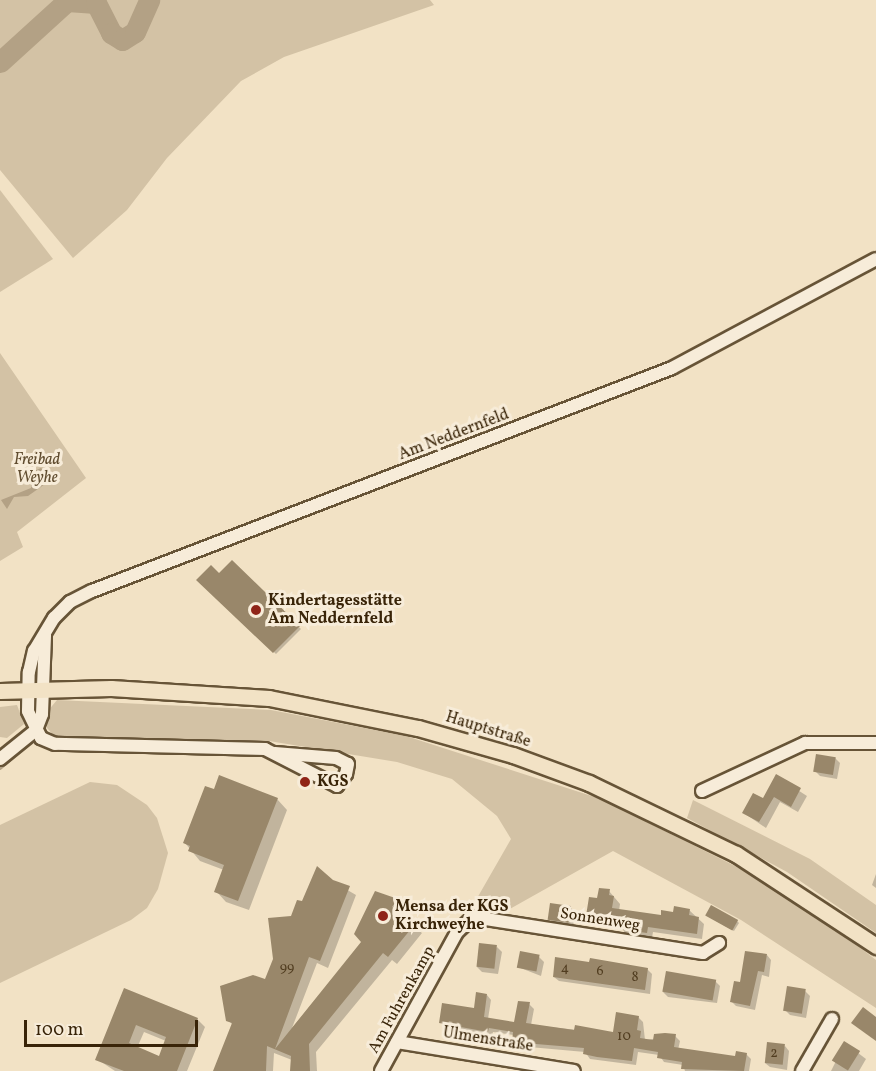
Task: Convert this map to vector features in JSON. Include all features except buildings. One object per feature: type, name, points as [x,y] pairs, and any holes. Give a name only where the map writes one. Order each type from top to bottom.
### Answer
[{"type":"main road","name":"Hauptstraße","points":[[0,692],[46,688],[269,698],[418,728],[513,755],[589,783],[736,854],[876,946]]},
{"type":"street","name":"Am Neddernfeld","points":[[27,689],[34,651],[70,602],[92,591],[672,368],[876,259]]},
{"type":"street","points":[[0,759],[36,730],[46,688],[45,634]]},
{"type":"street","points":[[27,689],[28,711],[36,730],[41,738],[55,744],[189,745],[336,758],[348,764],[346,774],[337,786],[275,753]]},
{"type":"street","points":[[702,791],[805,743],[876,743]]},
{"type":"street","name":"Sonnenweg","points":[[473,917],[703,953],[720,943]]},
{"type":"street","name":"Am Fuhrenkamp","points":[[381,1071],[457,932],[473,917]]},
{"type":"street","points":[[802,1071],[832,1019]]},
{"type":"street","name":"Ulmenstraße","points":[[397,1042],[574,1071]]},
{"type":"green space","points":[[0,0],[430,0],[434,5],[284,57],[241,81],[167,158],[127,210],[73,258],[0,170]]},
{"type":"green space","points":[[0,190],[53,259],[0,292]]},
{"type":"green space","name":"Freibad Weyhe","points":[[0,353],[86,478],[17,532],[23,547],[0,561]]},
{"type":"green space","points":[[57,700],[271,710],[406,736],[601,799],[741,869],[826,921],[876,960],[876,1008],[741,920],[613,851],[501,914],[476,900],[511,839],[497,816],[452,779],[397,762],[269,741],[55,737],[47,728],[47,712]]},
{"type":"green space","points":[[17,705],[24,724],[7,738],[0,737],[0,707]]},
{"type":"green space","points":[[90,782],[117,785],[147,805],[157,818],[168,853],[158,889],[147,908],[131,920],[0,983],[0,825]]},
{"type":"green space","points":[[693,800],[810,859],[876,905],[876,933],[787,872],[687,818]]},
{"type":"shaded area","points":[[41,468],[48,475],[45,484],[28,496],[14,497],[7,509],[1,500],[31,488],[32,472]]},
{"type":"waterway","points":[[0,62],[67,1],[96,3],[111,33],[122,40],[135,32],[149,0]]},
{"type":"waterway","points":[[0,768],[14,756]]},
{"type":"place","name":"Kindertagesstätte Am Neddernfeld","points":[[256,610]]},
{"type":"place","name":"KGS","points":[[305,782]]},
{"type":"place","name":"Mensa der KGS Kirchweyhe","points":[[383,916]]}]
